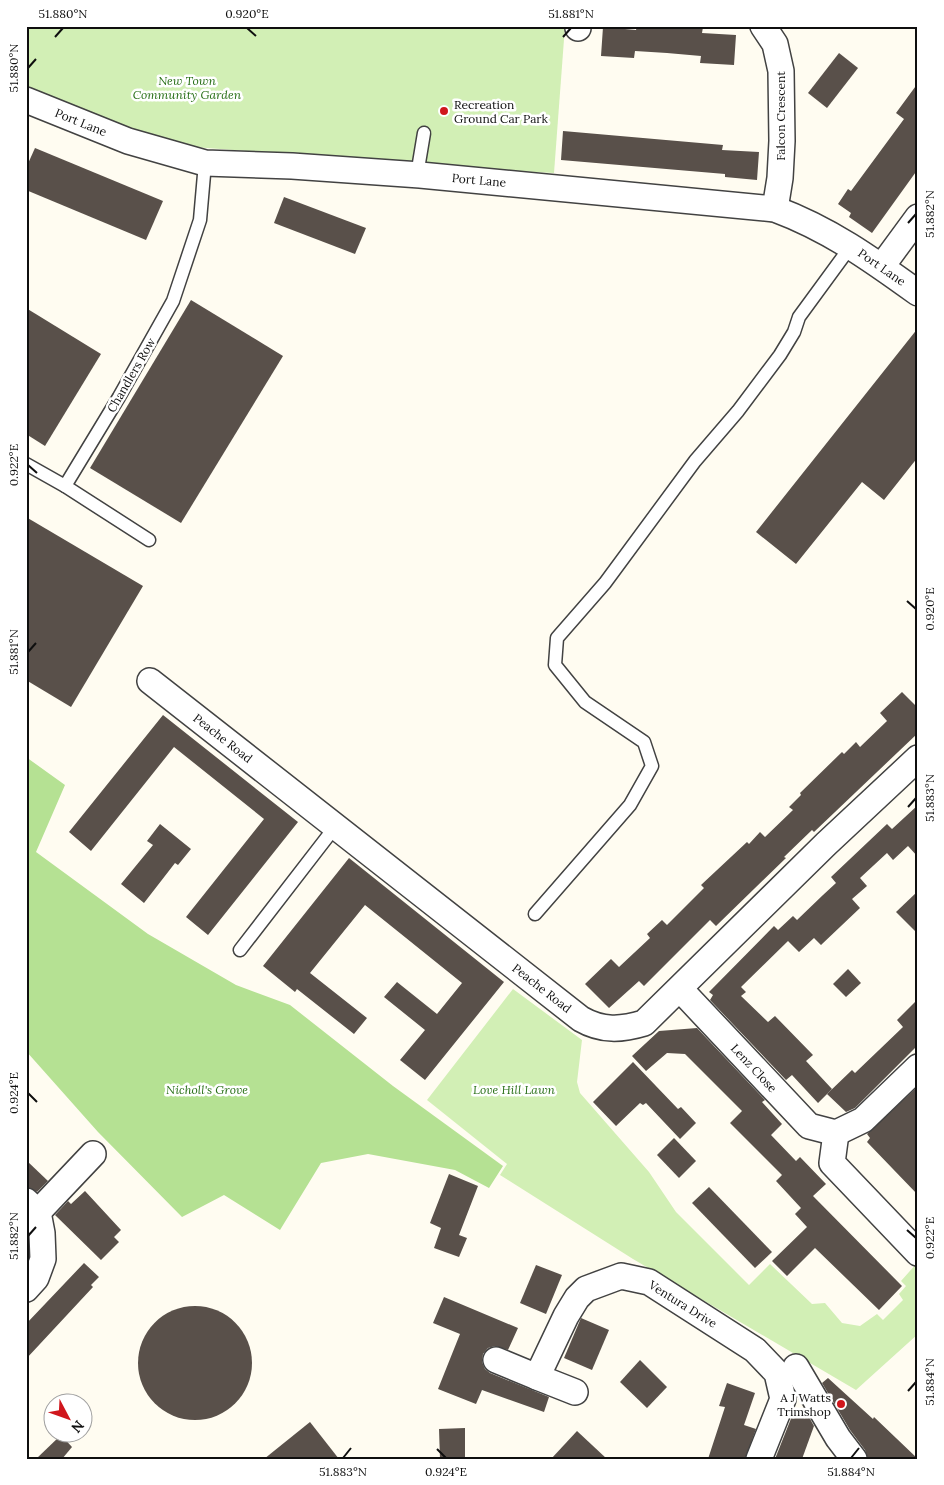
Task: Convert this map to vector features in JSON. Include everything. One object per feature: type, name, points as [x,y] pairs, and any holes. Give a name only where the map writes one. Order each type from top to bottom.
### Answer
[{"type":"street","name":"Falcon Crescent","points":[[762,26],[775,44],[780,71],[782,142],[780,178],[775,209]]},
{"type":"street","name":"Port Lane","points":[[26,100],[128,141],[205,163],[292,166],[420,175],[775,209],[816,225],[882,266],[918,293]]},
{"type":"street","points":[[882,266],[918,217]]},
{"type":"street","name":"Peache Road","points":[[150,681],[581,1019],[594,1026],[622,1030],[644,1023],[826,844],[918,758]]},
{"type":"street","name":"Lenz Close","points":[[680,989],[808,1126],[836,1133]]},
{"type":"street","points":[[918,1067],[863,1120],[836,1133],[832,1163],[918,1253]]},
{"type":"street","points":[[26,1289],[36,1278],[43,1259],[42,1233],[32,1206],[93,1154]]},
{"type":"street","name":"Ventura Drive","points":[[537,1378],[566,1316],[577,1298],[586,1289],[621,1276],[649,1282],[755,1350],[777,1373],[783,1399],[760,1459]]},
{"type":"street","points":[[496,1360],[575,1392]]},
{"type":"street","points":[[796,1367],[854,1459]]},
{"type":"lane","points":[[420,175],[419,163],[424,133]]},
{"type":"lane","name":"Chandlers Row","points":[[65,486],[119,397],[173,301],[200,220],[205,163]]},
{"type":"lane","points":[[535,914],[630,804],[652,766],[644,742],[585,702],[554,665],[556,638],[605,583],[695,461],[738,411],[780,355],[794,332],[799,318],[851,246]]},
{"type":"lane","points":[[26,464],[65,486],[149,540]]},
{"type":"lane","points":[[240,950],[335,827]]},
{"type":"green space","name":"New Town Community Garden","points":[[26,26],[565,26],[554,173],[168,145],[26,90]]},
{"type":"green space","name":"Nicholl's Grove","points":[[26,757],[65,785],[36,852],[148,934],[236,985],[290,1005],[393,1086],[503,1166],[489,1188],[455,1170],[368,1154],[321,1163],[280,1230],[224,1195],[182,1217],[98,1132],[26,1051]]},
{"type":"green space","name":"Love Hill Lawn","points":[[513,989],[582,1040],[577,1082],[580,1093],[649,1172],[676,1212],[749,1285],[770,1264],[812,1304],[825,1303],[842,1323],[860,1326],[877,1314],[883,1320],[903,1300],[899,1294],[906,1286],[901,1281],[917,1263],[918,1334],[856,1390],[633,1259],[500,1175],[507,1164],[427,1100]]},
{"type":"building","points":[[637,26],[703,27],[702,33],[736,35],[734,65],[700,63],[701,56],[667,53],[635,51],[634,58],[601,56],[603,27],[636,30]]},
{"type":"building","points":[[839,53],[858,68],[827,108],[808,93]]},
{"type":"building","points":[[918,83],[918,169],[872,233],[849,217],[851,213],[838,204],[848,189],[851,191],[904,119],[896,113]]},
{"type":"building","points":[[563,131],[723,145],[722,150],[759,152],[757,180],[725,177],[725,174],[561,160]]},
{"type":"building","points":[[35,148],[163,201],[146,240],[26,190],[26,168]]},
{"type":"building","points":[[284,197],[366,228],[355,254],[274,223]]},
{"type":"building","points":[[191,300],[283,356],[181,523],[90,468]]},
{"type":"building","points":[[26,308],[101,354],[45,446],[26,434]]},
{"type":"building","points":[[918,328],[918,457],[884,500],[862,482],[796,564],[756,532]]},
{"type":"building","points":[[26,517],[143,586],[71,707],[26,680]]},
{"type":"building","points":[[902,692],[918,708],[918,733],[814,832],[812,830],[716,926],[710,920],[644,986],[639,981],[609,1008],[585,984],[611,959],[619,967],[650,938],[647,934],[662,920],[667,925],[704,888],[701,885],[747,842],[749,844],[760,832],[765,837],[793,810],[789,807],[801,795],[800,793],[842,752],[844,754],[856,742],[860,747],[887,721],[880,713]]},
{"type":"building","points":[[163,715],[298,822],[208,935],[186,917],[264,819],[174,747],[91,851],[69,832]]},
{"type":"building","points":[[918,805],[918,857],[908,846],[893,860],[887,853],[860,878],[867,886],[852,899],[860,908],[821,945],[814,938],[799,952],[788,941],[741,987],[746,992],[741,996],[768,1022],[775,1016],[813,1055],[806,1061],[832,1089],[818,1103],[792,1075],[786,1080],[710,1000],[713,995],[709,992],[774,926],[778,930],[793,916],[797,920],[836,883],[831,877],[887,824],[892,829]]},
{"type":"building","points":[[160,824],[191,849],[178,865],[175,863],[144,903],[121,884],[153,845],[147,841]]},
{"type":"building","points":[[349,858],[504,982],[425,1080],[400,1060],[425,1030],[384,997],[397,982],[437,1014],[462,983],[365,905],[310,973],[367,1018],[354,1034],[297,989],[295,992],[263,966]]},
{"type":"building","points":[[918,891],[918,934],[896,912]]},
{"type":"building","points":[[848,969],[861,983],[846,997],[833,984]]},
{"type":"building","points":[[918,999],[918,1045],[855,1108],[846,1112],[827,1094],[852,1070],[855,1073],[903,1027],[897,1020]]},
{"type":"building","points":[[697,1028],[765,1100],[762,1102],[782,1124],[771,1135],[796,1161],[800,1157],[826,1184],[813,1196],[902,1286],[879,1310],[815,1248],[787,1276],[772,1261],[807,1227],[795,1214],[801,1208],[776,1181],[782,1175],[730,1123],[742,1111],[685,1054],[667,1053],[646,1071],[632,1056],[659,1031]]},
{"type":"building","points":[[633,1062],[678,1109],[681,1107],[696,1123],[680,1139],[646,1103],[643,1105],[640,1103],[616,1126],[593,1102]]},
{"type":"building","points":[[915,1089],[918,1092],[918,1195],[867,1142],[870,1138],[867,1134]]},
{"type":"building","points":[[674,1138],[696,1161],[679,1178],[657,1155]]},
{"type":"building","points":[[26,1160],[48,1181],[37,1192],[26,1187]]},
{"type":"building","points":[[449,1174],[478,1186],[459,1235],[467,1238],[459,1257],[434,1248],[441,1228],[430,1223]]},
{"type":"building","points":[[709,1187],[772,1252],[755,1268],[692,1203]]},
{"type":"building","points":[[85,1191],[121,1230],[114,1237],[119,1242],[101,1260],[55,1215],[68,1201],[71,1204]]},
{"type":"building","points":[[84,1263],[99,1277],[91,1285],[93,1287],[26,1359],[26,1324]]},
{"type":"building","points":[[536,1265],[562,1275],[546,1314],[520,1303]]},
{"type":"building","points":[[444,1297],[518,1328],[508,1350],[495,1346],[488,1348],[483,1354],[482,1362],[485,1369],[490,1373],[549,1397],[544,1412],[482,1390],[476,1404],[438,1389],[460,1334],[433,1323]]},
{"type":"building","points":[[195,1306],[217,1311],[235,1323],[247,1341],[252,1363],[247,1385],[235,1403],[217,1415],[195,1420],[173,1415],[155,1403],[143,1385],[138,1363],[143,1341],[155,1323],[173,1311]]},
{"type":"building","points":[[581,1318],[609,1330],[592,1370],[564,1358]]},
{"type":"building","points":[[640,1360],[667,1387],[647,1408],[620,1382]]},
{"type":"building","points":[[828,1378],[873,1419],[874,1417],[918,1459],[868,1459],[865,1450],[850,1430],[822,1383]]},
{"type":"building","points":[[727,1383],[755,1393],[744,1425],[756,1429],[745,1459],[708,1459],[725,1407],[719,1406]]},
{"type":"building","points":[[794,1411],[809,1417],[814,1426],[802,1459],[775,1459]]},
{"type":"building","points":[[310,1422],[339,1459],[264,1459]]},
{"type":"building","points":[[465,1428],[465,1459],[440,1459],[439,1429]]},
{"type":"building","points":[[577,1431],[607,1459],[551,1459]]},
{"type":"building","points":[[54,1442],[67,1442],[72,1447],[62,1459],[36,1459]]},
{"type":"place","name":"Recreation Ground Car Park","points":[[444,111]]},
{"type":"place","name":"A J Watts Trimshop","points":[[841,1404]]}]
